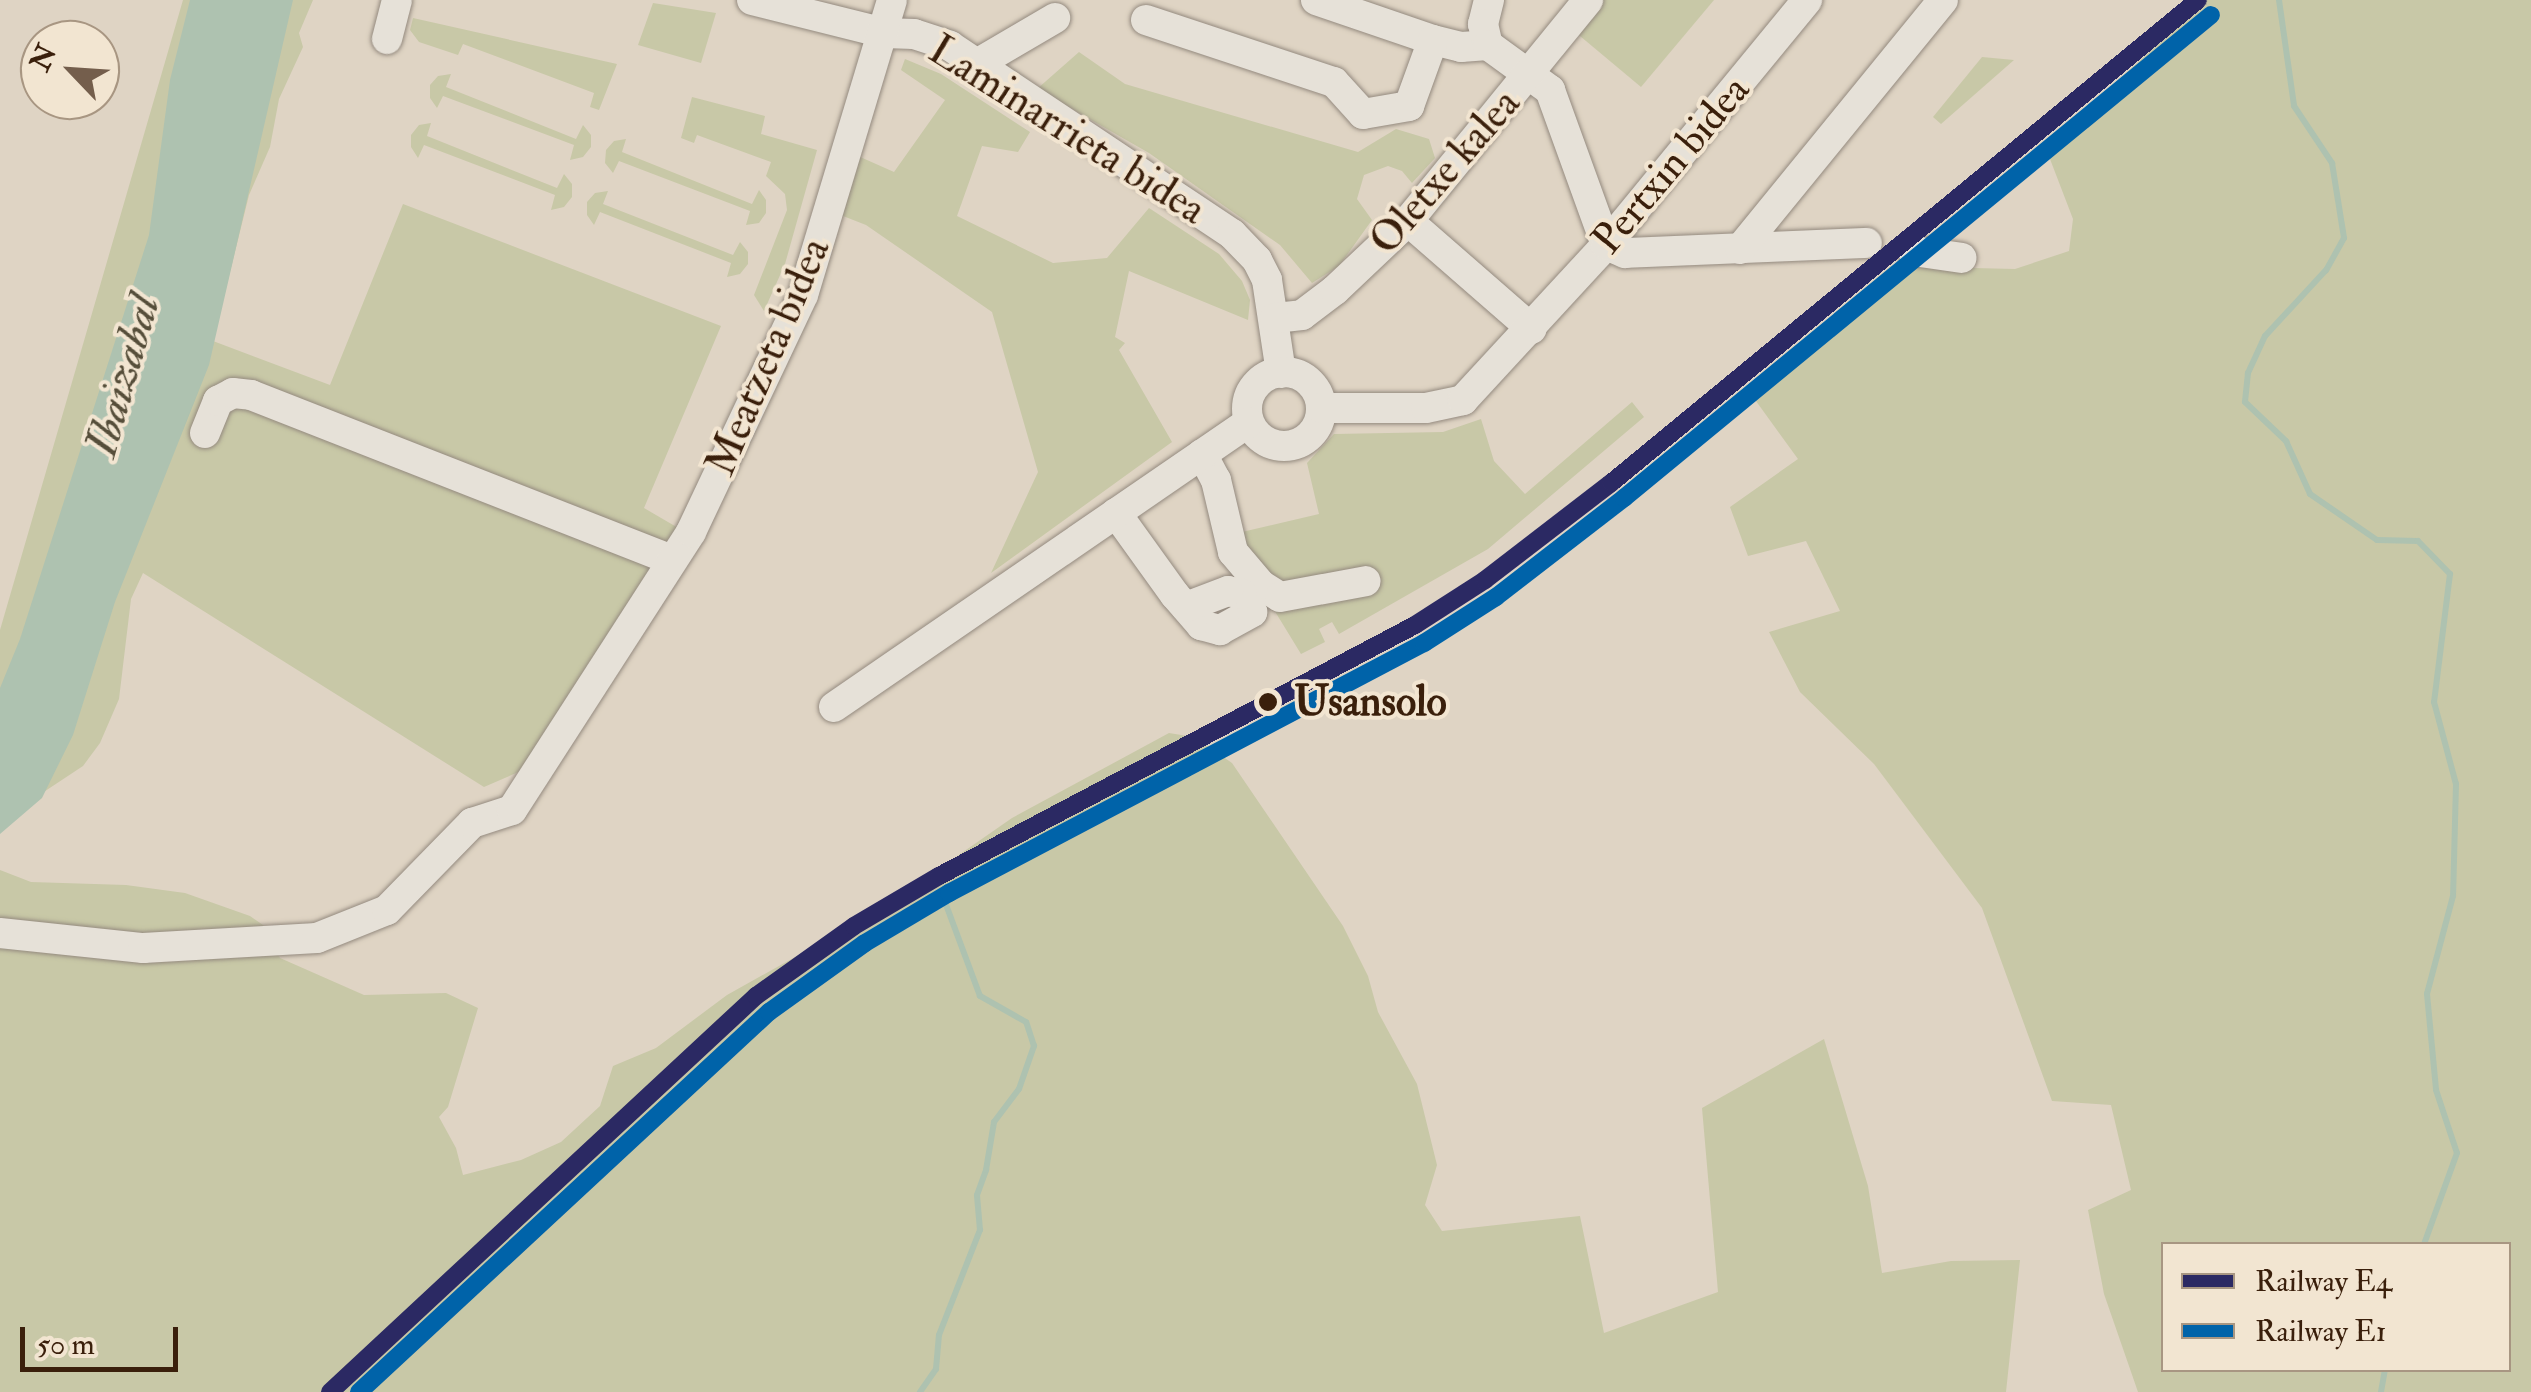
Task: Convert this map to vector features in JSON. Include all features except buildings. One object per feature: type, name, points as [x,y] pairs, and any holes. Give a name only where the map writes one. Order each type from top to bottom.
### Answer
[{"type":"street","points":[[387,39],[397,0]]},
{"type":"street","name":"Laminarrieta bidea","points":[[752,0],[884,33],[914,34],[950,46],[1232,234],[1257,260],[1275,318],[1281,372]]},
{"type":"street","name":"Meatzeta bidea","points":[[0,934],[143,948],[317,938],[387,910],[472,823],[512,810],[691,532],[803,296],[892,0]]},
{"type":"street","points":[[1316,0],[1433,40],[1462,47],[1488,45]]},
{"type":"street","name":"Oletxe kalea","points":[[1275,318],[1302,315],[1408,220],[1531,73],[1488,45],[1483,24],[1489,0]]},
{"type":"street","points":[[1588,0],[1531,73],[1550,90],[1615,249],[1867,243]]},
{"type":"street","name":"Pertxin bidea","points":[[1320,408],[1426,408],[1463,400],[1615,249],[1807,0]]},
{"type":"street","points":[[1740,249],[1943,0]]},
{"type":"street","points":[[975,64],[1056,18]]},
{"type":"street","points":[[1146,20],[1334,82],[1362,114],[1409,106],[1433,40]]},
{"type":"street","points":[[1408,220],[1532,329]]},
{"type":"street","points":[[1912,252],[1962,258]]},
{"type":"street","points":[[1281,372],[1304,378],[1318,396],[1320,408],[1314,430],[1296,444],[1285,446],[1263,440],[1249,422],[1247,410],[1253,389],[1281,372]]},
{"type":"street","points":[[205,433],[218,401],[233,393],[251,395],[672,560]]},
{"type":"street","points":[[834,707],[1249,422]]},
{"type":"street","points":[[1202,454],[1216,480],[1233,552],[1260,584],[1280,598],[1366,581]]},
{"type":"street","points":[[1116,513],[1186,607]]},
{"type":"shaded area","points":[[183,0],[313,0],[299,33],[303,47],[279,99],[270,147],[249,195],[213,341],[330,385],[403,204],[721,326],[644,508],[680,529],[530,767],[484,787],[143,573],[131,599],[119,699],[100,743],[83,766],[15,811],[0,827],[0,630]]},
{"type":"shaded area","points":[[1593,0],[1714,0],[1641,87],[1574,31]]},
{"type":"shaded area","points":[[2207,0],[2531,0],[2531,1392],[2138,1392],[2104,1294],[2088,1210],[2131,1190],[2111,1105],[2052,1101],[1982,908],[1874,764],[1800,692],[1769,632],[1840,611],[1806,541],[1748,556],[1730,507],[1798,459],[1748,390],[1891,266],[2015,269],[2069,251],[2073,219],[2045,146]]},
{"type":"shaded area","points":[[653,3],[716,13],[701,63],[638,45]]},
{"type":"shaded area","points":[[413,18],[617,64],[599,110],[590,107],[594,93],[463,44],[458,55],[419,42],[410,30]]},
{"type":"shaded area","points":[[1079,52],[1125,84],[1358,152],[1396,129],[1429,139],[1435,158],[1412,183],[1402,171],[1388,166],[1364,175],[1357,199],[1372,220],[1339,266],[1312,283],[1280,245],[1149,153],[1037,89]]},
{"type":"shaded area","points":[[1982,57],[2014,60],[1941,124],[1933,117]]},
{"type":"shaded area","points":[[905,59],[941,74],[1030,132],[1018,152],[982,146],[957,216],[1053,263],[1107,258],[1149,208],[1219,254],[1242,281],[1250,300],[1248,320],[1129,271],[1115,337],[1125,343],[1119,350],[1172,442],[991,573],[1038,472],[992,312],[866,225],[838,214],[858,156],[894,172],[945,100],[901,70]]},
{"type":"shaded area","points":[[451,74],[446,87],[576,139],[583,125],[591,135],[591,147],[583,157],[570,160],[574,145],[443,96],[437,108],[430,98],[430,85],[438,76]]},
{"type":"shaded area","points":[[692,97],[765,116],[761,134],[817,150],[785,264],[764,311],[754,295],[787,210],[785,194],[766,176],[771,162],[697,135],[694,143],[681,138]]},
{"type":"shaded area","points":[[431,123],[427,136],[557,188],[564,174],[572,184],[572,197],[564,207],[551,210],[555,195],[424,145],[418,158],[411,147],[411,135],[419,125]]},
{"type":"shaded area","points":[[626,139],[622,152],[752,204],[759,190],[766,200],[766,213],[759,223],[746,225],[750,211],[619,161],[613,173],[605,163],[606,150],[614,141]]},
{"type":"shaded area","points":[[608,191],[603,204],[733,255],[740,242],[748,252],[748,264],[740,274],[727,277],[731,263],[600,212],[594,225],[587,215],[587,202],[595,193]]},
{"type":"shaded area","points":[[1632,402],[1644,417],[1488,549],[1339,634],[1332,622],[1319,629],[1325,642],[1301,654],[1246,564],[1242,532],[1319,514],[1307,463],[1334,434],[1443,432],[1481,419],[1494,461],[1525,494]]},
{"type":"shaded area","points":[[1169,733],[1194,737],[1232,763],[1343,926],[1368,976],[1378,1012],[1417,1084],[1437,1165],[1425,1205],[1442,1231],[1580,1216],[1604,1333],[1718,1292],[1702,1108],[1824,1039],[1868,1186],[1882,1273],[1951,1261],[2020,1260],[2006,1392],[0,1392],[0,870],[31,882],[126,885],[185,893],[250,916],[263,925],[280,958],[364,995],[446,993],[478,1008],[448,1107],[439,1117],[456,1148],[463,1175],[521,1160],[561,1142],[600,1106],[613,1066],[656,1048],[727,995],[881,909],[1012,818]]},
{"type":"water","name":"Ibaizabal","points":[[190,0],[293,0],[209,365],[115,602],[73,735],[42,798],[0,834],[0,688],[20,639],[149,235],[170,80]]},
{"type":"waterway","points":[[2279,0],[2294,106],[2332,163],[2344,238],[2326,270],[2265,336],[2248,373],[2245,402],[2286,441],[2310,494],[2377,540],[2418,541],[2450,574],[2434,702],[2456,784],[2453,896],[2427,994],[2436,1090],[2457,1153],[2425,1242]]},
{"type":"waterway","points":[[920,1392],[936,1369],[939,1335],[980,1230],[977,1195],[986,1170],[994,1122],[1019,1089],[1034,1046],[1026,1022],[980,996],[944,899]]},
{"type":"waterway","points":[[2381,1392],[2385,1372]]},
{"type":"rail line","name":"E4","points":[[330,1392],[756,996],[854,926],[939,876],[1415,625],[1485,580],[1611,483],[2198,0]]},
{"type":"rail line","name":"E1","points":[[359,1392],[769,1012],[865,943],[949,893],[1424,643],[1496,597],[1624,498],[2211,15]]},
{"type":"place","name":"Usansolo","points":[[1268,702]]}]
